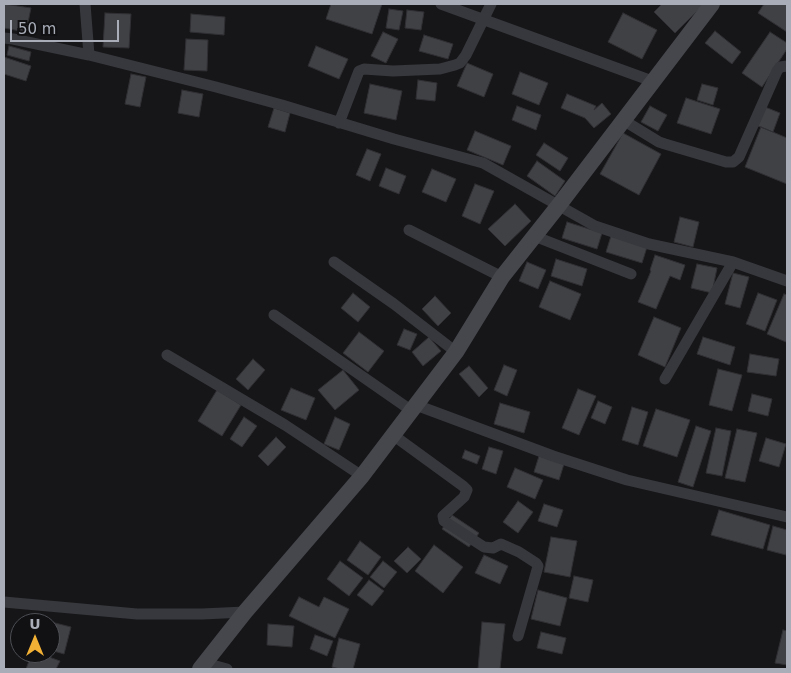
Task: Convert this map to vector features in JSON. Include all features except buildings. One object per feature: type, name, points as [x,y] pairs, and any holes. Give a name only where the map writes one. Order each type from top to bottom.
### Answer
[{"type":"main road","points":[[202,666],[245,612],[362,476],[456,352],[502,277],[712,4]]},
{"type":"street","points":[[85,4],[89,56]]},
{"type":"street","points":[[441,4],[652,81]]},
{"type":"street","points":[[339,123],[358,72],[364,69],[393,71],[433,70],[460,63],[466,55],[491,4]]},
{"type":"street","points":[[4,38],[89,56],[216,87],[483,163],[595,226],[648,244],[733,262],[787,281]]},
{"type":"street","points":[[623,120],[665,144],[726,162],[734,162],[777,71],[780,67],[787,66]]},
{"type":"street","points":[[409,230],[502,277]]},
{"type":"street","points":[[534,236],[631,274]]},
{"type":"street","points":[[334,262],[394,304],[456,352]]},
{"type":"street","points":[[664,379],[733,262]]},
{"type":"street","points":[[274,315],[414,408],[627,480],[787,518]]},
{"type":"street","points":[[167,355],[285,425],[362,476]]},
{"type":"street","points":[[393,435],[467,490],[464,497],[443,516],[444,521],[484,547],[493,548],[501,544],[519,552],[538,566],[518,636]]},
{"type":"street","points":[[4,602],[138,614],[245,612]]},
{"type":"street","points":[[202,666],[227,669]]}]
